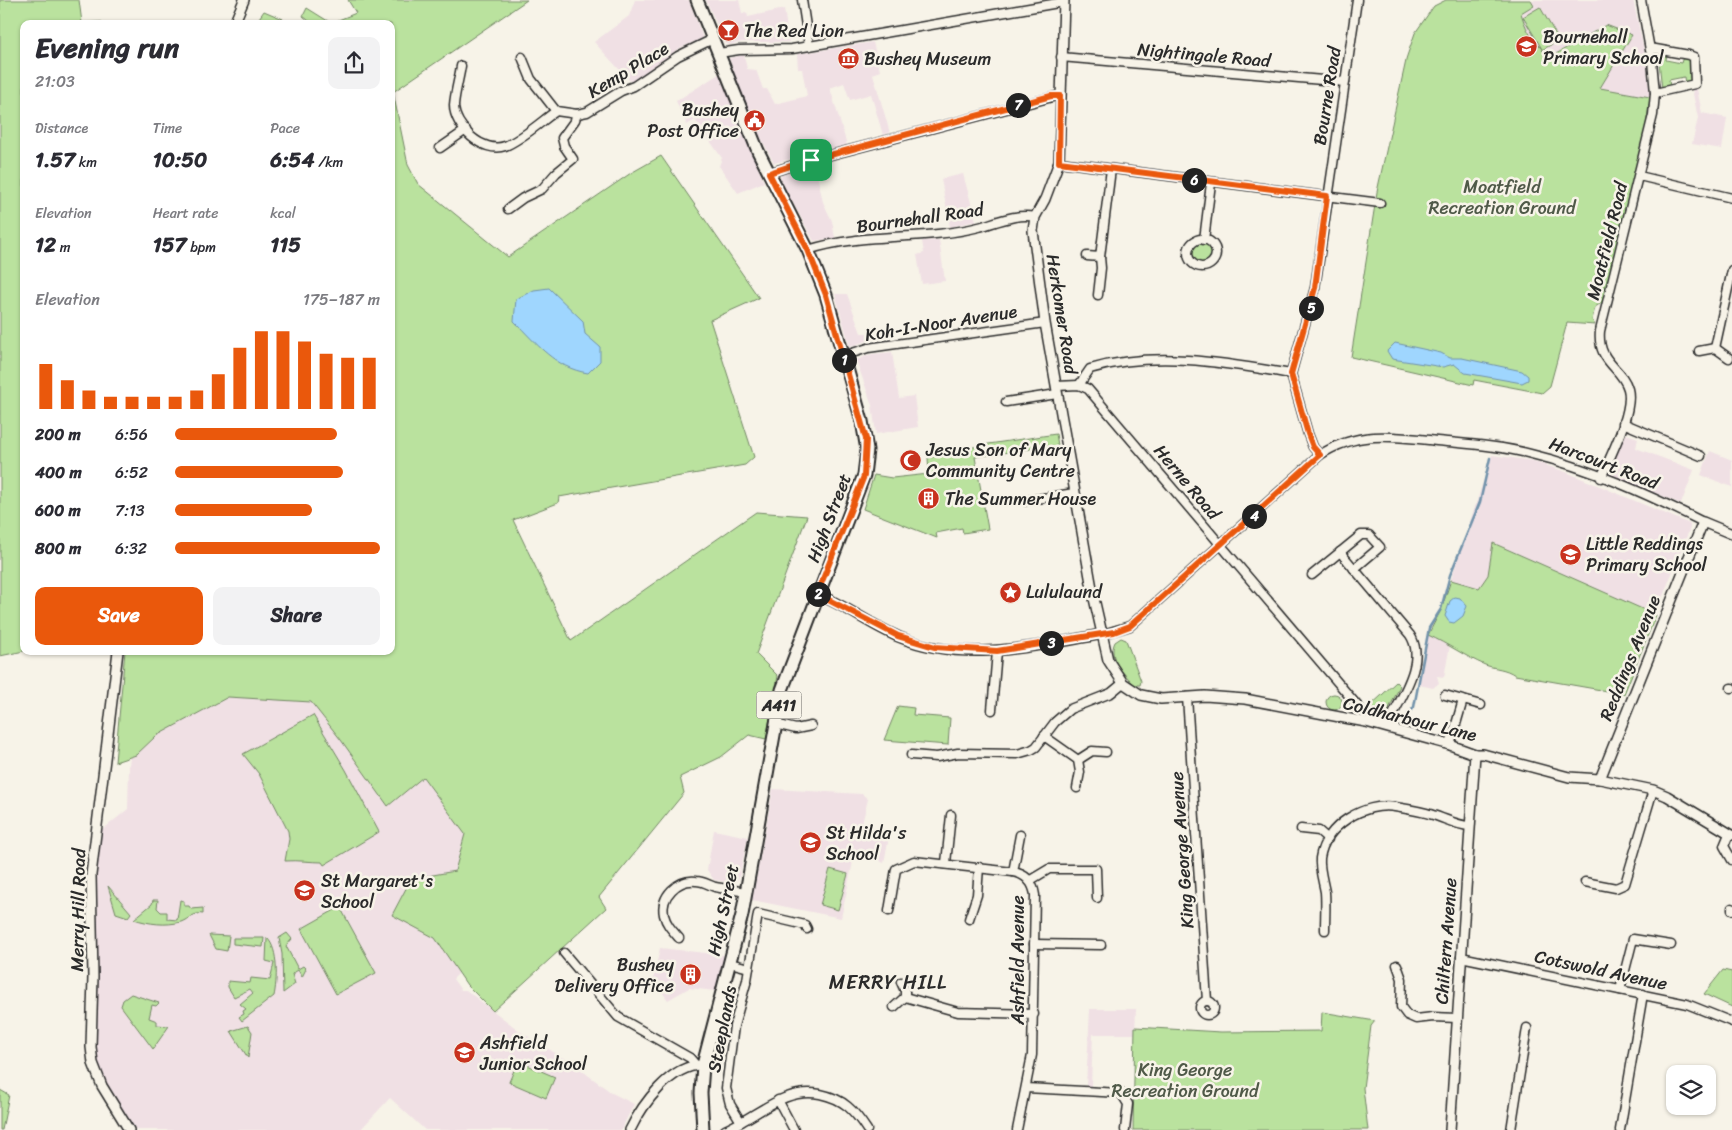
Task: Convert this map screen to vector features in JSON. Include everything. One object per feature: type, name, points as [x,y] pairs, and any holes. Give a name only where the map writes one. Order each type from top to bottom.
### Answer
[{"type":"main road","name":"High Street","points":[[697,0],[745,120],[769,173],[808,250],[826,295],[862,421],[866,439],[867,463],[864,476],[817,594],[782,690],[746,892],[730,963],[699,1065]]},
{"type":"main road","name":"A411","points":[[699,1065],[703,1130]]},
{"type":"street","points":[[236,20],[244,0]]},
{"type":"street","points":[[802,0],[809,46]]},
{"type":"street","name":"Bourne Road","points":[[1291,374],[1315,288],[1357,0]]},
{"type":"street","name":"Moatfield Road","points":[[1601,478],[1623,423],[1628,389],[1606,358],[1599,338],[1653,115],[1655,93],[1650,48],[1641,0]]},
{"type":"street","points":[[719,53],[739,50],[792,49],[1064,1]]},
{"type":"street","name":"Herkomer Road","points":[[1064,1],[1060,57],[1059,162],[1045,199],[1035,217],[1033,231],[1056,390],[1093,594],[1103,634]]},
{"type":"street","name":"Kemp Place","points":[[556,111],[577,114],[587,112],[634,86],[678,56],[713,39]]},
{"type":"street","points":[[1650,48],[1689,55],[1694,57],[1695,62],[1695,84],[1655,93]]},
{"type":"street","points":[[461,66],[454,104],[457,114],[470,136],[484,146],[500,147],[514,141],[556,111],[531,79],[522,57]]},
{"type":"street","name":"Nightingale Road","points":[[1060,57],[1345,82]]},
{"type":"street","points":[[769,173],[1060,96]]},
{"type":"street","points":[[508,209],[523,198],[542,189],[556,173],[573,159],[564,146],[562,138],[577,114]]},
{"type":"street","points":[[440,148],[466,130]]},
{"type":"street","points":[[1059,162],[1211,183],[1380,203]]},
{"type":"street","points":[[1098,295],[1101,268],[1100,257],[1111,169]]},
{"type":"street","points":[[1639,176],[1732,198]]},
{"type":"street","points":[[1204,240],[1211,183]]},
{"type":"street","name":"Bournehall Road","points":[[808,250],[840,243],[951,232],[1019,216],[1035,217]]},
{"type":"street","points":[[1087,256],[1100,257]]},
{"type":"street","points":[[1716,348],[1732,270]]},
{"type":"street","name":"Koh-I-Noor Avenue","points":[[843,356],[868,348],[1045,323]]},
{"type":"street","points":[[1699,351],[1716,348],[1729,358]]},
{"type":"street","points":[[1006,402],[1079,385],[1090,369],[1147,361],[1214,362],[1291,374],[1308,434],[1313,447],[1320,455]]},
{"type":"street","name":"Herne Road","points":[[1079,385],[1093,394],[1362,711]]},
{"type":"street","points":[[1623,423],[1701,456]]},
{"type":"street","name":"Harcourt Road","points":[[1103,634],[1130,626],[1320,455],[1348,440],[1367,436],[1396,436],[1532,454],[1601,478],[1732,534]]},
{"type":"street","points":[[1025,501],[1074,493]]},
{"type":"street","name":"Reddings Avenue","points":[[1600,779],[1703,522]]},
{"type":"street","points":[[1312,575],[1361,535],[1369,535],[1380,547],[1354,569]]},
{"type":"street","points":[[1340,552],[1410,635],[1415,645],[1416,657],[1413,669],[1387,727]]},
{"type":"street","points":[[817,594],[898,636],[914,642],[965,651],[997,651],[1103,634]]},
{"type":"street","name":"Coldharbour Lane","points":[[1103,634],[1108,660],[1123,683],[1141,695],[1161,699],[1187,697],[1246,699],[1387,727],[1450,744],[1475,754],[1483,754],[1569,777],[1600,779],[1653,790],[1667,796],[1730,834]]},
{"type":"street","points":[[992,710],[997,651]]},
{"type":"street","name":"Merry Hill Road","points":[[118,655],[91,875],[93,977],[91,1047],[93,1063],[102,1086],[130,1130]]},
{"type":"street","points":[[911,755],[937,757],[958,753],[1017,754],[1031,750],[1055,722],[1070,709],[1111,693],[1123,683]]},
{"type":"street","points":[[1445,695],[1482,706]]},
{"type":"street","name":"King George Avenue","points":[[1187,697],[1207,1001]]},
{"type":"street","points":[[1450,744],[1463,700]]},
{"type":"street","points":[[775,724],[796,728],[811,726]]},
{"type":"street","points":[[1044,736],[1078,760],[1080,772],[1078,788]]},
{"type":"street","points":[[1078,760],[1092,750],[1106,752]]},
{"type":"street","name":"Chiltern Avenue","points":[[1450,1130],[1475,754]]},
{"type":"street","points":[[1585,882],[1616,888],[1625,884],[1653,790]]},
{"type":"street","points":[[1326,930],[1325,893],[1320,859],[1328,839],[1357,812],[1375,806],[1410,810],[1435,816],[1458,825],[1469,826]]},
{"type":"street","points":[[946,863],[951,815]]},
{"type":"street","points":[[1301,829],[1319,831],[1328,839]]},
{"type":"street","points":[[1730,834],[1724,846],[1732,860]]},
{"type":"street","points":[[1013,872],[1020,835]]},
{"type":"street","name":"Ashfield Avenue","points":[[889,911],[896,868],[914,861],[946,863],[1013,872],[1024,876],[1029,881],[1035,895],[1032,1056],[1017,1130]]},
{"type":"street","points":[[969,919],[977,895],[979,867]]},
{"type":"street","points":[[1029,881],[1049,869],[1096,869],[1097,898]]},
{"type":"street","points":[[678,938],[667,922],[663,911],[666,897],[676,887],[687,881],[697,881],[714,887],[746,892]]},
{"type":"street","name":"Steeplands","points":[[740,1122],[730,1104],[726,1088],[734,1026],[749,968],[758,914],[805,925],[807,929]]},
{"type":"street","points":[[1620,990],[1634,938],[1671,945]]},
{"type":"street","points":[[1034,944],[1101,945]]},
{"type":"street","points":[[564,953],[618,1017],[699,1065]]},
{"type":"street","name":"Cotswold Avenue","points":[[1461,957],[1700,1007],[1732,1022]]},
{"type":"street","name":"Steeplands","points":[[730,963],[749,968]]},
{"type":"street","points":[[1397,965],[1402,979],[1401,1007],[1407,1015],[1416,1019],[1433,1017],[1457,1018]]},
{"type":"street","points":[[901,982],[905,997]]},
{"type":"street","points":[[1620,1130],[1643,994]]},
{"type":"street","points":[[905,997],[958,1012],[1034,1014]]},
{"type":"street","points":[[894,1007],[905,997]]},
{"type":"street","points":[[1511,1130],[1527,1028]]},
{"type":"street","points":[[630,1130],[642,1107],[656,1091],[679,1073],[699,1065]]},
{"type":"street","points":[[1026,1088],[1121,1093],[1128,1104],[1126,1130]]},
{"type":"street","points":[[725,1130],[778,1100],[790,1095],[807,1093],[837,1098],[855,1111],[867,1130]]},
{"type":"street","points":[[778,1100],[794,1130]]},
{"type":"shaded area","points":[[635,0],[689,0],[703,38],[678,49],[631,82],[594,42],[629,16]]},
{"type":"shaded area","points":[[706,0],[739,0],[742,13],[747,13],[748,17],[784,9],[789,42],[742,42],[729,45],[725,43]]},
{"type":"shaded area","name":"Bournehall Primary School","points":[[1447,0],[1633,0],[1646,59],[1650,97],[1407,56],[1415,33]]},
{"type":"shaded area","points":[[873,42],[880,71],[873,74],[890,133],[883,135],[871,94],[850,100],[844,83],[830,88],[847,145],[774,163],[750,117],[729,58],[744,55],[747,69],[756,70],[763,89],[767,89],[775,104],[807,96],[802,69],[798,69],[797,54]]},
{"type":"shaded area","points":[[719,74],[764,182],[738,193],[719,166],[722,158],[695,120],[687,125],[676,101]]},
{"type":"shaded area","points":[[1692,89],[1697,89],[1702,113],[1727,118],[1722,149],[1692,144],[1698,118]]},
{"type":"shaded area","points":[[815,165],[823,202],[832,221],[835,238],[814,241],[780,180],[781,175]]},
{"type":"shaded area","points":[[963,174],[976,221],[950,227],[941,179]]},
{"type":"shaded area","points":[[939,240],[945,281],[922,284],[917,255],[924,253],[922,241]]},
{"type":"shaded area","points":[[835,294],[847,294],[861,333],[867,333],[869,340],[850,347]]},
{"type":"shaded area","points":[[892,352],[899,398],[914,396],[918,427],[876,434],[872,405],[856,360],[872,354]]},
{"type":"shaded area","points":[[1626,434],[1638,438],[1636,448],[1694,470],[1681,504],[1608,473]]},
{"type":"shaded area","points":[[1710,451],[1732,460],[1732,487],[1701,475]]},
{"type":"shaded area","name":"Little Reddings Primary School","points":[[1492,455],[1534,461],[1566,472],[1690,524],[1624,694],[1515,675],[1506,669],[1486,665],[1450,645],[1444,677],[1437,676],[1439,683],[1433,688],[1419,685],[1428,635],[1441,610]]},
{"type":"shaded area","name":"St Margaret's School","points":[[330,655],[366,655],[524,908],[453,979],[461,990],[466,990],[521,1032],[573,1064],[612,1093],[634,1104],[621,1130],[425,1130],[390,1098],[360,1130],[136,1130],[100,1073],[95,1047],[98,989],[97,874],[101,831],[128,809],[129,765],[139,678]]},
{"type":"shaded area","name":"St Hilda's School","points":[[773,789],[862,794],[868,799],[861,828],[890,832],[884,863],[878,860],[854,857],[841,918],[752,900]]},
{"type":"shaded area","points":[[714,830],[748,837],[739,878],[734,883],[714,880],[707,870]]},
{"type":"shaded area","points":[[660,948],[724,955],[715,991],[689,988],[668,1000],[653,980]]},
{"type":"shaded area","points":[[1090,1009],[1136,1009],[1135,1034],[1093,1034],[1091,1086],[1086,1086]]},
{"type":"green space","points":[[0,0],[79,0],[82,20],[20,20],[20,652],[0,656]]},
{"type":"green space","points":[[348,0],[527,0],[395,91],[395,20],[338,20],[356,13]]},
{"type":"green space","name":"Moatfield Recreation Ground","points":[[1446,0],[1531,0],[1534,5],[1521,13],[1532,37],[1542,49],[1523,17],[1540,7],[1559,40],[1542,50],[1549,58],[1606,25],[1632,35],[1600,88],[1650,97],[1645,134],[1603,302],[1595,307],[1592,320],[1595,325],[1567,323],[1550,386],[1542,393],[1474,380],[1473,385],[1351,357],[1377,192],[1407,56],[1415,33],[1434,6]]},
{"type":"green space","points":[[307,8],[326,20],[308,20],[303,16]]},
{"type":"green space","points":[[264,11],[283,19],[282,20],[258,20]]},
{"type":"green space","points":[[1658,52],[1667,53],[1666,60],[1681,63],[1683,57],[1691,59],[1693,81],[1685,84],[1684,77],[1669,80],[1670,87],[1662,89]]},
{"type":"green space","points":[[395,102],[408,165],[418,184],[508,257],[631,173],[661,156],[759,298],[710,320],[754,457],[745,465],[559,497],[558,503],[513,520],[571,641],[756,512],[807,516],[756,654],[778,676],[766,739],[749,735],[721,757],[680,777],[684,793],[599,897],[606,908],[493,1011],[467,985],[435,938],[392,915],[411,879],[455,871],[465,834],[423,777],[388,806],[311,702],[228,697],[156,736],[136,755],[115,762],[125,655],[395,655]]},
{"type":"green space","points":[[1202,242],[1212,249],[1213,253],[1206,263],[1202,264],[1192,257],[1191,253],[1198,243]]},
{"type":"green space","points":[[1056,434],[1058,445],[975,457],[988,529],[963,533],[962,528],[936,533],[937,538],[863,509],[874,475],[892,478],[929,474],[928,458],[982,445]]},
{"type":"green space","points":[[1493,543],[1656,615],[1624,694],[1515,675],[1478,662],[1428,635],[1441,610],[1451,580],[1479,588],[1488,575]]},
{"type":"green space","points":[[1121,638],[1126,640],[1141,681],[1140,685],[1135,685],[1131,681],[1115,660],[1113,648],[1115,642]]},
{"type":"green space","points":[[1396,682],[1400,686],[1387,713],[1383,717],[1375,715],[1369,707]]},
{"type":"green space","points":[[1334,694],[1340,696],[1342,702],[1340,708],[1334,710],[1328,708],[1326,702],[1328,696]]},
{"type":"green space","points":[[898,706],[914,708],[913,715],[950,718],[948,745],[884,740]]},
{"type":"green space","points":[[313,715],[346,770],[379,832],[324,865],[322,862],[285,861],[289,839],[288,831],[259,774],[243,754]]},
{"type":"green space","points":[[830,869],[848,874],[838,910],[820,905]]},
{"type":"green space","points":[[108,886],[131,913],[128,917],[116,913]]},
{"type":"green space","points":[[153,900],[158,900],[157,908],[161,912],[167,912],[167,919],[177,920],[180,900],[184,901],[184,906],[189,906],[191,909],[203,908],[203,914],[197,914],[181,922],[169,924],[134,919],[152,904]]},
{"type":"green space","points":[[340,907],[376,973],[336,994],[301,929]]},
{"type":"green space","points":[[287,933],[292,939],[286,946],[298,969],[303,966],[306,969],[302,977],[298,970],[292,974],[295,984],[283,993],[282,954],[279,938]]},
{"type":"green space","points":[[209,935],[229,936],[227,951],[216,949]]},
{"type":"green space","points":[[233,938],[264,938],[263,947],[233,944]]},
{"type":"green space","points":[[267,938],[274,950],[275,957],[276,983],[274,996],[242,1021],[239,1017],[244,1014],[243,1011],[246,1009],[240,1004],[253,993],[250,989],[234,997],[228,987],[228,981],[250,983],[251,978],[270,980],[274,963],[266,961]]},
{"type":"green space","points":[[1723,970],[1732,972],[1732,1007],[1704,994]]},
{"type":"green space","points":[[131,994],[159,1003],[156,1006],[152,1005],[149,1018],[157,1021],[157,1025],[169,1026],[153,1049],[121,1006],[123,1000]]},
{"type":"green space","name":"King George Recreation Ground","points":[[1322,1012],[1375,1021],[1371,1026],[1363,1088],[1368,1130],[1133,1130],[1135,1027],[1221,1032],[1321,1031]]},
{"type":"green space","points":[[248,1026],[252,1032],[248,1058],[231,1031]]},
{"type":"green space","points":[[518,1061],[555,1077],[546,1098],[509,1082]]},
{"type":"green space","points":[[0,1090],[9,1095],[2,1130],[0,1130]]},
{"type":"water","points":[[549,288],[583,321],[585,334],[600,347],[600,361],[588,373],[566,366],[547,354],[514,321],[516,299],[534,290]]},
{"type":"water","points":[[1395,343],[1441,353],[1450,358],[1462,358],[1522,371],[1528,376],[1528,380],[1522,383],[1465,373],[1454,364],[1443,367],[1392,359],[1387,351]]},
{"type":"water","points":[[1455,597],[1460,598],[1467,606],[1463,616],[1454,623],[1449,622],[1445,616],[1450,601]]},
{"type":"waterway","points":[[1407,717],[1414,707],[1429,628],[1441,609],[1450,575],[1480,502],[1490,458]]},
{"type":"place","name":"The Red Lion","points":[[728,31]]},
{"type":"place","name":"Bournehall Primary School","points":[[1527,47]]},
{"type":"place","name":"Bushey Museum","points":[[848,59]]},
{"type":"place","name":"Bushey Post Office","points":[[755,120]]},
{"type":"place","name":"Jesus Son of Mary Community Centre","points":[[910,460]]},
{"type":"place","name":"The Summer House","points":[[929,499]]},
{"type":"place","name":"Little Reddings Primary School","points":[[1570,554]]},
{"type":"place","name":"Lululaund","points":[[1010,592]]},
{"type":"place","name":"St Hilda's School","points":[[810,843]]},
{"type":"place","name":"St Margaret's School","points":[[305,891]]},
{"type":"place","name":"Bushey Delivery Office","points":[[690,975]]},
{"type":"place","name":"Ashfield Junior School","points":[[464,1053]]},
{"type":"district","name":"MERRY HILL","points":[[888,982]]},
{"type":"route","points":[[1051,96],[1060,96],[1059,162],[1211,183],[1327,196],[1315,288],[1301,344],[1291,374],[1308,434],[1313,447],[1320,455],[1130,626],[1114,632],[1019,649],[965,651],[935,647],[898,636],[852,610],[817,594],[840,541],[864,476],[867,450],[862,421],[826,295],[808,250],[769,173],[811,160],[1051,96]]}]
